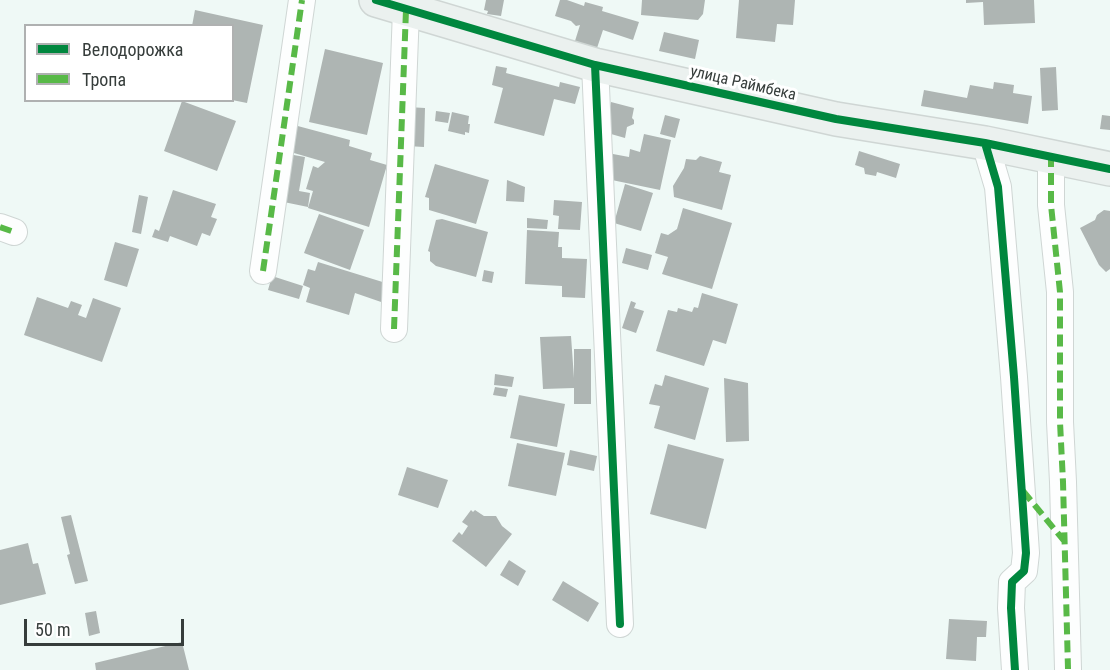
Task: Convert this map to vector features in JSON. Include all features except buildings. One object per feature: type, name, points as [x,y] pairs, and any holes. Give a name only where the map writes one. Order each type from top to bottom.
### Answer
[{"type":"street","points":[[263,270],[302,0]]},
{"type":"street","points":[[391,5],[394,329]]},
{"type":"street","name":"улица Раймбека","points":[[391,5],[595,65],[836,119],[1051,155],[1110,169]]},
{"type":"street","points":[[595,65],[620,624]]},
{"type":"street","points":[[985,143],[998,188],[1023,491],[1026,553],[1024,571],[1012,582],[1011,608],[1016,670]]},
{"type":"street","points":[[1051,155],[1051,205],[1060,292],[1060,422],[1068,669]]},
{"type":"street","points":[[1023,491],[1065,542]]},
{"type":"marked path","points":[[263,271],[302,0]]},
{"type":"marked path","points":[[394,329],[406,10]]},
{"type":"marked path","points":[[1051,155],[1051,205],[1060,292],[1060,422],[1068,669]]},
{"type":"marked path","points":[[0,227],[14,232]]},
{"type":"marked path","points":[[1023,491],[1065,542]]},
{"type":"cycle path","points":[[376,0],[595,65],[836,119],[985,143],[1110,169]]},
{"type":"cycle path","points":[[595,65],[620,624]]},
{"type":"cycle path","points":[[985,143],[998,187],[1026,553],[1024,571],[1012,582],[1011,608],[1015,670]]}]
